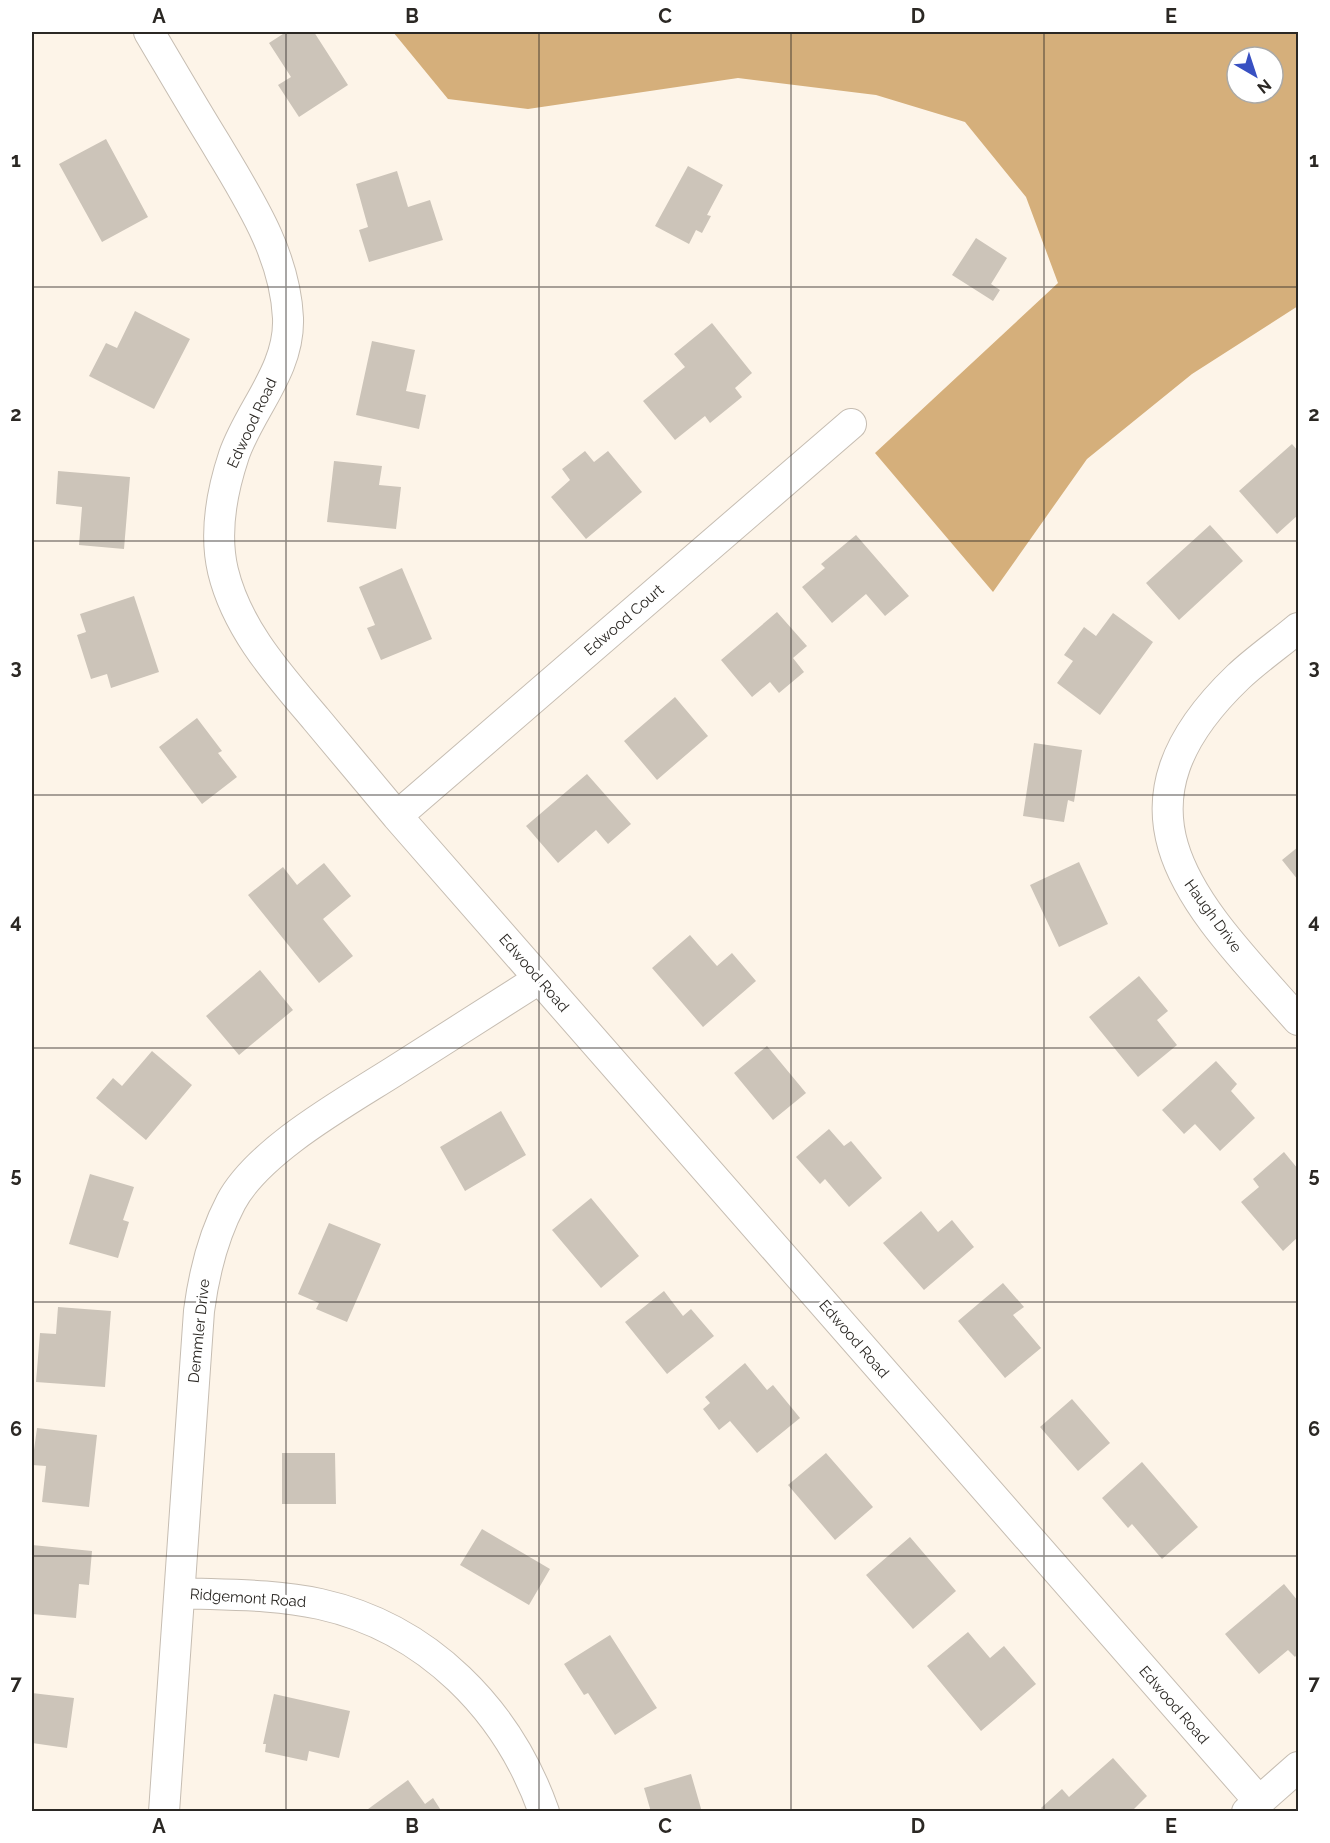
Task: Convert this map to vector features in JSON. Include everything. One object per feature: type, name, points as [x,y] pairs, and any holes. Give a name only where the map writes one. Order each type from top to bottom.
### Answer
[{"type":"street","name":"Edwood Road","points":[[148,32],[254,210],[274,250],[288,317],[287,340],[280,362],[235,452],[226,483],[219,546],[223,571],[233,602],[247,630],[270,664],[397,816],[1253,1806]]},
{"type":"street","name":"Edwood Court","points":[[397,816],[851,424]]},
{"type":"street","name":"Haugh Drive","points":[[1299,628],[1239,677],[1194,730],[1178,758],[1169,797],[1168,822],[1174,854],[1190,886],[1237,951],[1299,1020]]},
{"type":"street","name":"Demmler Drive","points":[[164,1812],[199,1311],[204,1275],[213,1243],[231,1201],[257,1168],[296,1136],[539,979]]},
{"type":"street","name":"Ridgemont Road","points":[[180,1593],[281,1598],[319,1604],[354,1613],[439,1659],[471,1689],[497,1720],[518,1752],[544,1812]]},
{"type":"street","points":[[1253,1806],[1299,1767]]},
{"type":"shaded area","points":[[393,32],[1298,32],[1298,306],[1192,374],[1087,459],[993,592],[875,453],[1058,283],[1026,197],[965,122],[876,95],[738,78],[528,109],[448,99]]},
{"type":"building","points":[[286,32],[314,32],[348,85],[299,117],[278,85],[291,77],[269,43]]},
{"type":"building","points":[[106,139],[148,217],[102,242],[59,164]]},
{"type":"building","points":[[688,166],[723,185],[707,215],[711,216],[702,233],[696,230],[689,244],[655,226]]},
{"type":"building","points":[[397,171],[408,207],[430,200],[443,240],[369,262],[359,230],[368,227],[356,184]]},
{"type":"building","points":[[976,238],[1007,258],[991,284],[1000,290],[993,301],[952,275]]},
{"type":"building","points":[[135,311],[190,339],[154,409],[89,376],[106,343],[117,348]]},
{"type":"building","points":[[712,323],[752,373],[735,388],[742,397],[710,423],[705,416],[675,440],[643,401],[685,367],[674,354]]},
{"type":"building","points":[[372,341],[415,350],[406,391],[426,395],[419,429],[356,415]]},
{"type":"building","points":[[1292,444],[1298,451],[1298,515],[1277,534],[1239,491]]},
{"type":"building","points":[[585,451],[594,462],[608,451],[642,492],[586,539],[551,497],[570,480],[562,469]]},
{"type":"building","points":[[334,461],[382,466],[379,485],[401,487],[396,529],[327,522]]},
{"type":"building","points":[[58,471],[130,477],[124,549],[79,545],[82,507],[56,504]]},
{"type":"building","points":[[1210,525],[1243,561],[1179,620],[1146,583]]},
{"type":"building","points":[[856,535],[909,596],[885,616],[866,594],[832,623],[802,587],[825,568],[821,564]]},
{"type":"building","points":[[402,568],[432,639],[381,660],[367,628],[375,625],[359,587]]},
{"type":"building","points":[[134,596],[159,672],[111,688],[107,674],[91,679],[77,635],[86,632],[80,614]]},
{"type":"building","points":[[777,612],[807,646],[793,658],[804,672],[779,693],[770,682],[752,697],[721,660]]},
{"type":"building","points":[[1113,613],[1153,642],[1100,715],[1057,683],[1073,661],[1064,655],[1084,627],[1096,636]]},
{"type":"building","points":[[675,697],[708,736],[657,780],[624,741]]},
{"type":"building","points":[[197,718],[222,751],[218,753],[237,777],[202,804],[159,747]]},
{"type":"building","points":[[1034,743],[1082,750],[1074,802],[1068,800],[1064,822],[1023,816]]},
{"type":"building","points":[[587,774],[631,824],[608,844],[596,830],[558,863],[526,826]]},
{"type":"building","points":[[1298,847],[1298,880],[1282,860]]},
{"type":"building","points":[[1079,862],[1108,924],[1059,947],[1030,885]]},
{"type":"building","points":[[324,863],[351,896],[323,919],[353,956],[319,983],[248,895],[283,867],[297,885]]},
{"type":"building","points":[[690,935],[717,966],[732,953],[756,981],[703,1027],[652,968]]},
{"type":"building","points":[[260,970],[293,1010],[239,1055],[206,1016]]},
{"type":"building","points":[[1139,976],[1168,1011],[1157,1020],[1177,1045],[1138,1077],[1089,1017]]},
{"type":"building","points":[[767,1046],[806,1093],[773,1120],[734,1073]]},
{"type":"building","points":[[152,1051],[192,1085],[146,1140],[96,1098],[113,1078],[122,1086]]},
{"type":"building","points":[[1216,1061],[1237,1084],[1231,1091],[1255,1118],[1220,1151],[1195,1124],[1184,1134],[1162,1110]]},
{"type":"building","points":[[501,1111],[526,1155],[465,1191],[440,1147]]},
{"type":"building","points":[[829,1129],[844,1146],[851,1141],[882,1178],[849,1207],[825,1179],[820,1184],[796,1157]]},
{"type":"building","points":[[1284,1152],[1298,1169],[1298,1237],[1283,1251],[1241,1202],[1259,1187],[1253,1179]]},
{"type":"building","points":[[90,1174],[134,1187],[123,1220],[129,1222],[118,1258],[69,1244]]},
{"type":"building","points":[[591,1198],[639,1256],[601,1288],[552,1230]]},
{"type":"building","points":[[921,1211],[938,1232],[952,1220],[974,1247],[924,1290],[883,1243]]},
{"type":"building","points":[[329,1223],[381,1244],[347,1322],[316,1309],[319,1303],[298,1294]]},
{"type":"building","points":[[1003,1283],[1024,1307],[1013,1315],[1041,1348],[1005,1378],[958,1321]]},
{"type":"building","points":[[664,1291],[683,1316],[691,1309],[714,1336],[667,1374],[625,1322]]},
{"type":"building","points":[[58,1307],[111,1311],[105,1387],[36,1382],[40,1333],[56,1334]]},
{"type":"building","points":[[745,1363],[767,1390],[773,1385],[800,1418],[757,1453],[730,1421],[719,1430],[703,1409],[710,1403],[705,1397]]},
{"type":"building","points":[[1072,1399],[1110,1443],[1078,1471],[1040,1427]]},
{"type":"building","points":[[37,1428],[97,1435],[89,1507],[42,1502],[46,1466],[32,1465]]},
{"type":"building","points":[[282,1453],[335,1453],[336,1504],[282,1504]]},
{"type":"building","points":[[826,1453],[873,1507],[835,1540],[788,1485]]},
{"type":"building","points":[[1142,1462],[1198,1527],[1162,1559],[1132,1524],[1128,1528],[1102,1498]]},
{"type":"building","points":[[482,1529],[550,1569],[529,1605],[460,1565]]},
{"type":"building","points":[[910,1537],[956,1591],[913,1629],[866,1575]]},
{"type":"building","points":[[32,1545],[92,1551],[89,1585],[79,1584],[76,1618],[32,1614]]},
{"type":"building","points":[[1284,1584],[1298,1601],[1298,1653],[1295,1657],[1288,1650],[1259,1674],[1225,1634]]},
{"type":"building","points":[[968,1632],[990,1658],[1004,1646],[1036,1684],[981,1731],[927,1666]]},
{"type":"building","points":[[610,1635],[657,1708],[615,1735],[588,1693],[584,1695],[564,1664]]},
{"type":"building","points":[[32,1693],[74,1698],[67,1748],[32,1743]]},
{"type":"building","points":[[274,1694],[350,1711],[339,1758],[309,1751],[307,1761],[265,1752],[266,1744],[263,1744]]},
{"type":"building","points":[[1113,1758],[1147,1796],[1131,1812],[1044,1812],[1041,1808],[1062,1789],[1069,1797]]},
{"type":"building","points":[[691,1774],[702,1812],[651,1812],[644,1788]]},
{"type":"building","points":[[408,1780],[425,1804],[433,1798],[442,1812],[364,1812]]}]
